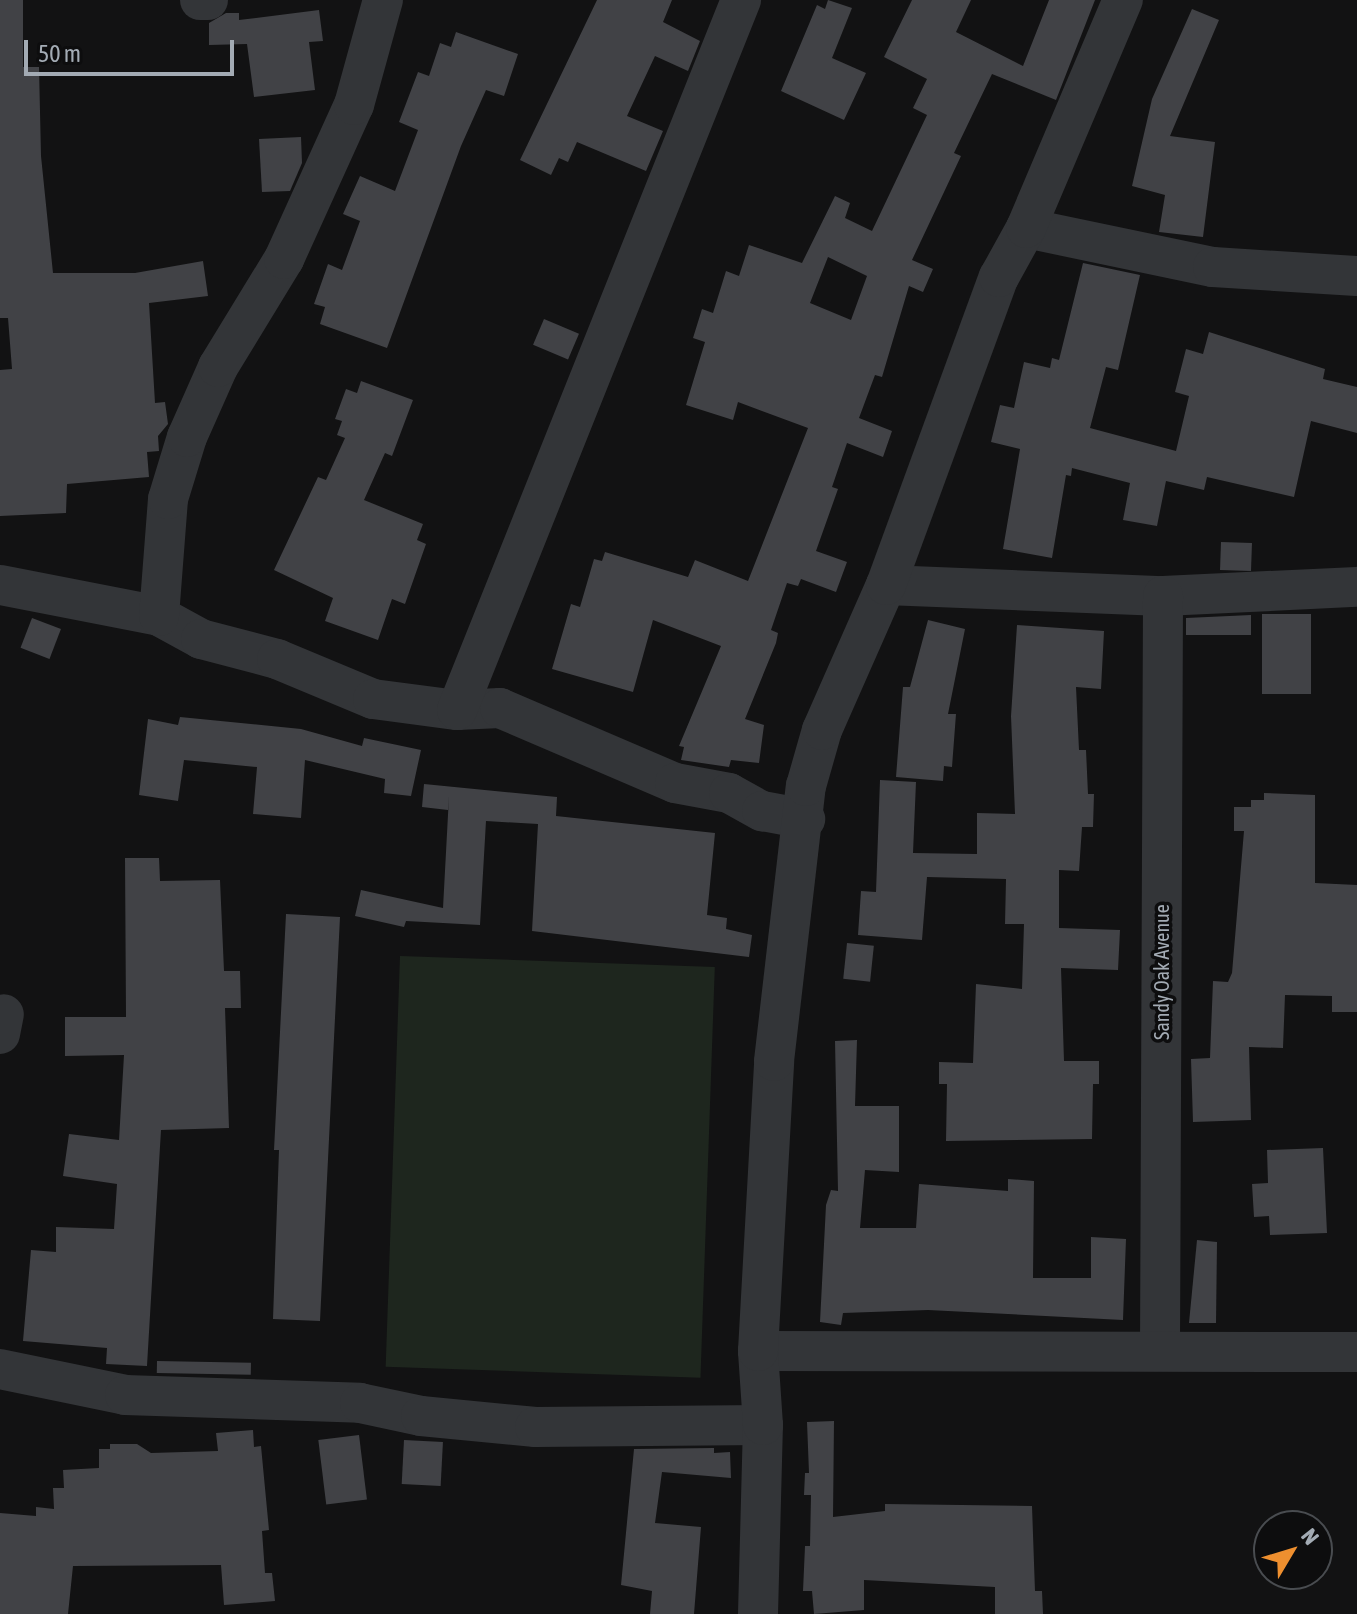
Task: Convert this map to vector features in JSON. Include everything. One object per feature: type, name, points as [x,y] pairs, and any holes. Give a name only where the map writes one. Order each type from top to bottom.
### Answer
[{"type":"street","points":[[200,0],[208,0]]},
{"type":"street","points":[[159,616],[168,499],[187,437],[218,367],[284,259],[354,105],[383,0]]},
{"type":"street","points":[[457,710],[741,0]]},
{"type":"street","points":[[758,1614],[763,1425],[758,1351],[774,1061],[805,819],[806,786],[822,730],[886,585],[999,277],[1026,228],[1123,0]]},
{"type":"street","points":[[1026,228],[1213,267],[1357,276]]},
{"type":"street","points":[[0,585],[159,616],[201,639],[277,659],[373,699],[457,710],[500,708],[675,783],[729,793],[762,811],[805,819]]},
{"type":"street","points":[[886,585],[1163,596],[1357,587]]},
{"type":"street","name":"Sandy Oak Avenue","points":[[1160,1348],[1163,596]]},
{"type":"street","points":[[758,1351],[1160,1348],[1357,1352]]},
{"type":"street","points":[[0,1369],[125,1395],[360,1403],[421,1416],[535,1427],[763,1425]]},
{"type":"shaded area","points":[[400,956],[715,967],[700,1378],[386,1367]]},
{"type":"building","points":[[0,0],[23,0],[23,67],[39,67],[41,156],[53,273],[135,273],[203,261],[208,296],[149,303],[155,403],[165,402],[168,424],[158,436],[159,451],[147,452],[149,477],[67,484],[66,513],[0,516],[0,370],[12,369],[8,318],[0,318]]},
{"type":"building","points":[[597,0],[672,0],[663,22],[700,41],[688,71],[655,56],[627,116],[663,131],[646,171],[577,142],[568,162],[559,158],[551,175],[520,160]]},
{"type":"building","points":[[828,0],[852,8],[832,58],[866,73],[844,120],[781,91],[817,5],[825,9]]},
{"type":"building","points":[[912,0],[971,0],[956,32],[1023,66],[1049,0],[1095,0],[1056,100],[992,74],[954,153],[961,156],[912,260],[933,269],[923,292],[909,286],[882,377],[875,375],[859,418],[892,431],[883,457],[847,443],[832,487],[838,489],[816,551],[847,562],[836,592],[801,579],[798,586],[787,583],[771,630],[778,633],[776,643],[745,719],[764,725],[759,763],[731,760],[729,767],[681,760],[684,747],[679,746],[721,646],[653,620],[633,692],[552,669],[571,604],[580,607],[594,559],[602,561],[605,552],[688,577],[695,560],[748,581],[808,428],[738,402],[733,420],[686,405],[705,342],[693,338],[702,309],[713,313],[726,271],[739,276],[749,245],[802,263],[835,196],[850,203],[845,218],[872,231],[927,115],[913,108],[927,79],[884,57]],"holes":[[[828,257],[867,276],[851,320],[810,303]]]},
{"type":"building","points":[[1192,9],[1219,20],[1170,136],[1215,142],[1203,237],[1159,232],[1165,195],[1132,186],[1152,99]]},
{"type":"building","points":[[319,10],[323,41],[309,42],[315,90],[254,97],[247,44],[209,45],[209,23],[226,13],[239,13],[239,20]]},
{"type":"building","points":[[456,32],[518,54],[504,96],[486,90],[461,146],[387,348],[320,324],[325,307],[314,304],[328,264],[342,270],[360,221],[343,214],[360,176],[395,191],[418,130],[399,122],[418,72],[429,76],[440,43],[451,47]]},
{"type":"building","points":[[301,137],[302,163],[290,191],[262,192],[259,139]]},
{"type":"building","points":[[1083,263],[1140,275],[1118,370],[1106,367],[1090,428],[1176,451],[1189,396],[1175,392],[1186,349],[1203,354],[1209,332],[1325,369],[1323,379],[1357,387],[1357,433],[1311,421],[1294,497],[1207,477],[1204,490],[1166,481],[1157,526],[1123,520],[1130,483],[1072,468],[1071,476],[1066,475],[1052,558],[1003,549],[1020,449],[991,442],[1000,405],[1014,408],[1024,362],[1050,368],[1052,358],[1059,360]]},
{"type":"building","points":[[544,319],[579,334],[568,360],[533,345]]},
{"type":"building","points":[[361,381],[413,400],[392,456],[385,453],[364,500],[423,524],[417,540],[426,544],[405,604],[392,599],[378,640],[325,621],[333,598],[274,570],[318,477],[326,480],[345,438],[337,435],[342,421],[335,419],[346,389],[357,393]]},
{"type":"building","points":[[1221,542],[1252,543],[1251,571],[1220,570]]},
{"type":"building","points":[[1262,614],[1311,614],[1311,694],[1262,694]]},
{"type":"building","points":[[1251,615],[1251,635],[1186,635],[1186,618]]},
{"type":"building","points":[[32,618],[61,629],[49,659],[21,648]]},
{"type":"building","points":[[928,620],[965,629],[948,714],[956,714],[952,767],[944,766],[943,781],[896,777],[903,687],[910,687]]},
{"type":"building","points":[[1017,625],[1104,631],[1101,689],[1076,687],[1079,750],[1086,750],[1088,794],[1094,794],[1093,827],[1082,827],[1079,871],[1059,870],[1059,928],[1120,930],[1118,970],[1061,968],[1064,1061],[1099,1061],[1099,1084],[1093,1084],[1092,1139],[946,1141],[947,1084],[939,1084],[939,1062],[973,1063],[976,984],[1022,989],[1024,924],[1005,924],[1006,879],[927,877],[922,940],[858,935],[861,891],[876,892],[880,780],[916,782],[913,853],[977,854],[977,813],[1015,814],[1011,716]]},
{"type":"building","points":[[180,717],[301,729],[362,746],[364,738],[421,750],[411,796],[384,793],[385,779],[305,760],[301,818],[253,814],[257,767],[184,760],[178,801],[139,795],[148,719],[178,725]]},
{"type":"building","points":[[424,784],[557,797],[556,816],[715,833],[707,915],[727,918],[726,929],[752,935],[749,957],[532,931],[538,824],[486,821],[480,925],[406,921],[404,927],[355,916],[361,890],[443,908],[449,796],[448,810],[422,807]]},
{"type":"building","points":[[1264,793],[1315,795],[1315,883],[1357,885],[1357,1012],[1332,1012],[1332,996],[1285,995],[1283,1048],[1249,1047],[1251,1120],[1193,1122],[1191,1059],[1210,1058],[1213,981],[1228,982],[1232,973],[1244,831],[1234,831],[1234,807],[1251,807],[1251,800],[1264,800]]},
{"type":"building","points":[[125,858],[159,858],[160,881],[220,880],[224,971],[240,971],[241,1008],[225,1008],[229,1128],[161,1130],[147,1366],[106,1364],[107,1348],[23,1341],[31,1250],[56,1252],[56,1227],[114,1229],[117,1184],[63,1176],[69,1134],[119,1140],[124,1055],[65,1056],[65,1017],[126,1017]]},
{"type":"building","points":[[286,914],[340,917],[320,1321],[273,1319],[279,1150],[274,1150]]},
{"type":"building","points":[[847,943],[874,946],[870,982],[843,979]]},
{"type":"building","points":[[857,1040],[855,1106],[899,1106],[899,1172],[865,1170],[860,1228],[916,1228],[919,1184],[1008,1191],[1008,1179],[1034,1181],[1033,1278],[1091,1278],[1091,1237],[1126,1239],[1123,1320],[928,1310],[843,1313],[841,1325],[820,1322],[826,1205],[831,1190],[838,1191],[835,1041]]},
{"type":"building","points":[[1323,1148],[1327,1233],[1270,1235],[1269,1216],[1254,1217],[1252,1184],[1268,1183],[1267,1150]]},
{"type":"building","points":[[1197,1240],[1217,1242],[1216,1323],[1189,1323]]},
{"type":"building","points":[[157,1361],[251,1363],[251,1375],[157,1373]]},
{"type":"building","points":[[834,1421],[833,1517],[885,1511],[885,1504],[1032,1506],[1035,1591],[1042,1591],[1043,1614],[995,1614],[995,1587],[864,1580],[864,1610],[814,1614],[812,1591],[803,1591],[805,1546],[810,1546],[811,1495],[804,1495],[805,1473],[809,1473],[807,1422]]},
{"type":"building","points":[[253,1430],[254,1447],[261,1446],[269,1530],[262,1531],[265,1573],[272,1573],[275,1601],[224,1605],[221,1565],[73,1566],[68,1614],[0,1614],[0,1513],[36,1516],[36,1507],[54,1509],[53,1488],[64,1488],[63,1470],[99,1468],[99,1449],[110,1449],[110,1444],[137,1444],[151,1453],[218,1451],[216,1433]]},
{"type":"building","points":[[359,1435],[367,1500],[326,1505],[318,1440]]},
{"type":"building","points":[[404,1440],[443,1442],[441,1486],[402,1484]]},
{"type":"building","points":[[714,1448],[714,1453],[730,1452],[731,1478],[662,1472],[655,1523],[701,1527],[694,1614],[650,1614],[652,1591],[621,1585],[634,1449]]}]
